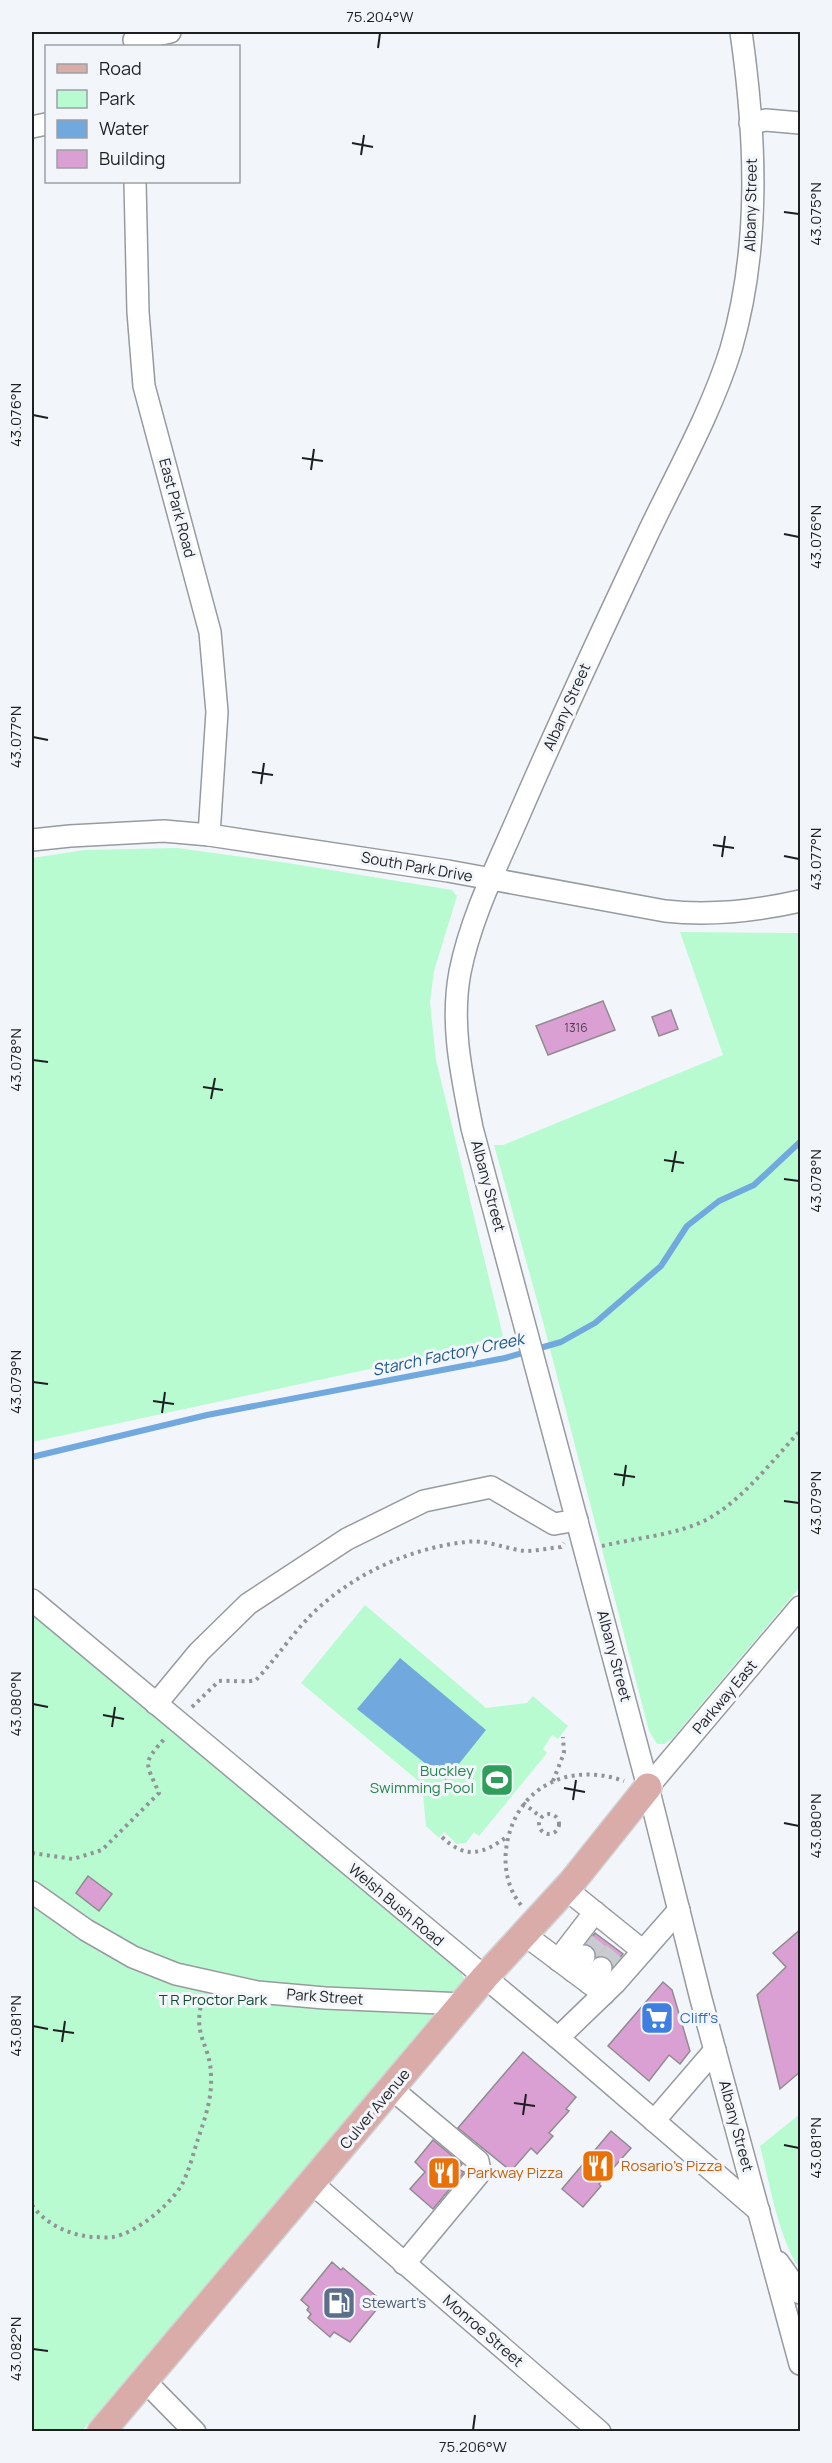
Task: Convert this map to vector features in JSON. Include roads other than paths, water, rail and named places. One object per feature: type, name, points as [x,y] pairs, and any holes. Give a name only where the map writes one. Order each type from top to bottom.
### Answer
[{"type":"main road","name":"Culver Avenue","points":[[101,2432],[313,2184],[484,1978],[566,1889],[636,1784]]},
{"type":"street","points":[[133,39],[170,32]]},
{"type":"street","name":"Albany Street","points":[[741,32],[750,123],[753,225],[748,274],[731,349],[702,421],[572,693],[491,880],[474,922],[460,974],[456,1021],[458,1055],[472,1128],[578,1520],[636,1784],[679,1910],[801,2364]]},
{"type":"street","points":[[750,123],[766,120],[801,123]]},
{"type":"street","name":"East Park Road","points":[[135,183],[138,312],[144,386],[210,632],[217,712],[209,835]]},
{"type":"street","name":"South Park Drive","points":[[32,840],[164,831],[209,835],[448,871],[665,911],[694,914],[766,909],[801,901]]},
{"type":"street","points":[[156,1704],[199,1652],[248,1604],[347,1539],[424,1501],[491,1487],[554,1524],[578,1520]]},
{"type":"street","name":"Welsh Bush Road","points":[[32,1600],[558,2038],[759,2211]]},
{"type":"street","name":"Parkway East","points":[[636,1784],[801,1606]]},
{"type":"street","points":[[566,1889],[610,1932],[643,1951]]},
{"type":"street","name":"Park Street","points":[[32,1892],[86,1930],[132,1958],[177,1974],[256,1992],[324,1998],[464,2004]]},
{"type":"street","points":[[585,1972],[643,1951],[679,1910]]},
{"type":"street","points":[[558,2038],[585,1972],[610,1932]]},
{"type":"street","points":[[525,1935],[585,1972]]},
{"type":"street","points":[[654,2121],[715,2050]]},
{"type":"street","points":[[392,2090],[478,2160],[480,2167],[478,2175],[404,2264]]},
{"type":"street","name":"Monroe Street","points":[[313,2184],[600,2432]]},
{"type":"street","points":[[770,2251],[801,2293]]},
{"type":"street","points":[[144,2380],[195,2432]]},
{"type":"water","points":[[400,1658],[486,1730],[446,1780],[357,1709]]},
{"type":"waterway","name":"Starch Factory Creek","points":[[32,1457],[207,1415],[505,1358],[561,1342],[595,1323],[661,1266],[687,1226],[719,1201],[754,1185],[800,1142]]},
{"type":"tunnel","points":[[584,1956],[600,1936]]},
{"type":"tunnel","points":[[601,1968],[617,1949]]},
{"type":"place","name":"Buckley Swimming Pool","points":[[497,1780]]},
{"type":"place","name":"Cliff's","points":[[657,2018]]},
{"type":"place","name":"Rosario's Pizza","points":[[598,2166]]},
{"type":"place","name":"Parkway Pizza","points":[[444,2173]]},
{"type":"place","name":"Stewart's","points":[[339,2303]]},
{"type":"park label","name":"T R Proctor Park","points":[[213,2000]]}]
